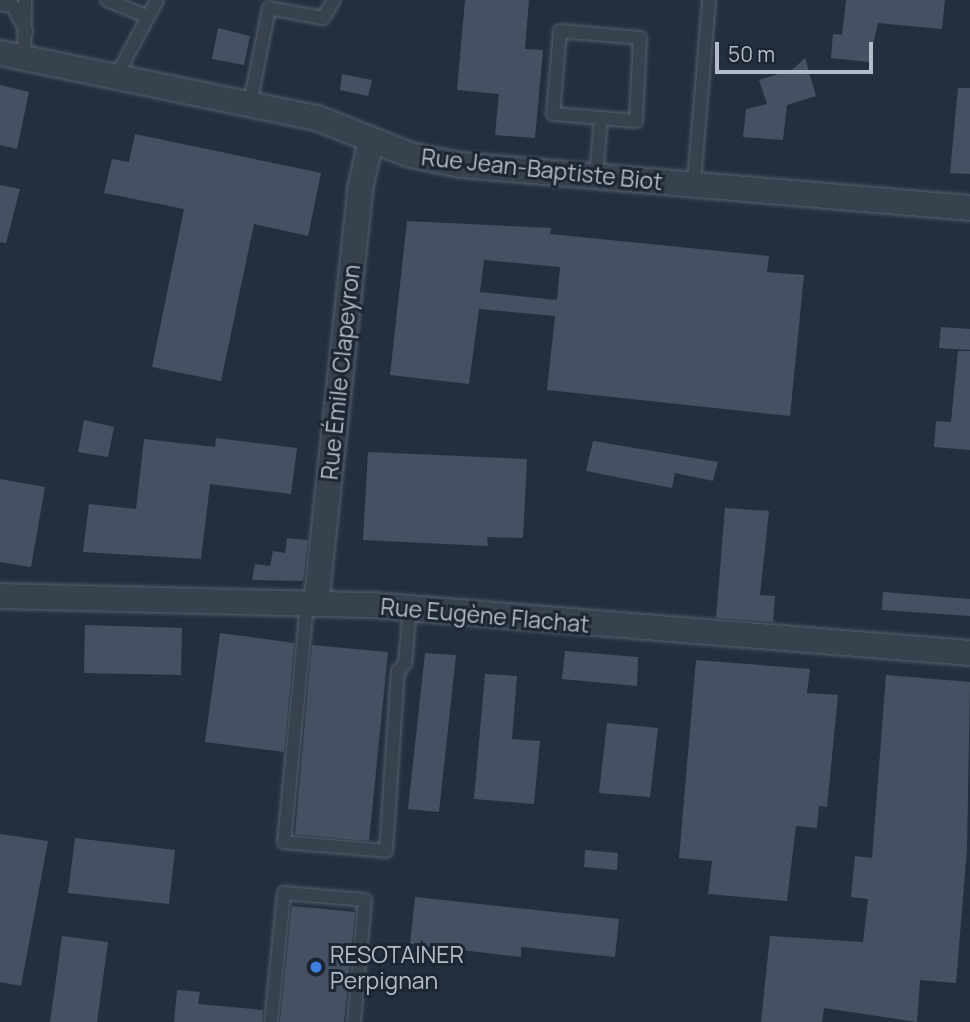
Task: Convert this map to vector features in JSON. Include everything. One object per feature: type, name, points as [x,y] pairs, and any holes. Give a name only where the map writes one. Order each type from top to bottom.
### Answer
[{"type":"street","name":"Rue Jean-Baptiste Biot","points":[[12,55],[317,118],[371,141],[461,165],[970,208]]},
{"type":"street","name":"Rue Émile Clapeyron","points":[[311,604],[360,189],[371,141]]},
{"type":"street","name":"Rue Eugène Flachat","points":[[0,596],[410,608],[970,653]]},
{"type":"lane","points":[[12,55],[26,32],[25,0]]},
{"type":"lane","points":[[107,0],[146,16]]},
{"type":"lane","points":[[117,75],[146,16],[157,0]]},
{"type":"lane","points":[[250,104],[269,8],[323,18],[334,0]]},
{"type":"lane","points":[[694,183],[709,0]]},
{"type":"lane","points":[[0,4],[13,6],[26,32]]},
{"type":"lane","points":[[560,30],[640,38],[636,121],[601,118],[553,114],[560,30]]},
{"type":"lane","points":[[596,176],[601,118]]},
{"type":"lane","points":[[311,604],[284,842],[386,851],[398,671],[405,664],[410,608]]},
{"type":"lane","points":[[271,1022],[284,893],[365,900],[354,1022]]},
{"type":"building","points":[[465,0],[529,0],[525,49],[543,50],[535,138],[495,135],[499,94],[457,90]]},
{"type":"building","points":[[846,0],[945,0],[942,29],[878,23],[869,62],[831,58],[833,34],[842,35]]},
{"type":"building","points":[[218,28],[250,36],[244,65],[212,59]]},
{"type":"building","points":[[805,58],[816,96],[787,105],[783,140],[743,137],[746,109],[767,104],[759,80],[792,70]]},
{"type":"building","points":[[342,74],[372,80],[368,96],[340,90]]},
{"type":"building","points":[[0,85],[29,92],[17,149],[0,145]]},
{"type":"building","points":[[958,88],[970,88],[970,174],[950,173]]},
{"type":"building","points":[[135,134],[321,173],[308,236],[254,224],[221,381],[152,367],[184,209],[104,193],[112,159],[129,162]]},
{"type":"building","points":[[0,185],[20,189],[6,243],[0,242]]},
{"type":"building","points":[[407,221],[551,228],[550,234],[769,256],[767,272],[804,275],[790,416],[547,390],[555,316],[479,309],[469,384],[390,375]],"holes":[[[484,260],[560,267],[557,300],[480,292]]]},
{"type":"building","points":[[941,327],[970,329],[970,350],[939,348]]},
{"type":"building","points":[[958,351],[970,351],[970,450],[934,447],[936,421],[951,422]]},
{"type":"building","points":[[84,420],[114,427],[108,457],[78,452]]},
{"type":"building","points":[[216,438],[297,448],[291,494],[210,484],[201,559],[83,552],[89,504],[136,509],[144,439],[215,447]]},
{"type":"building","points":[[593,441],[718,462],[713,481],[675,473],[672,488],[586,471]]},
{"type":"building","points":[[368,452],[527,459],[523,538],[487,537],[488,546],[363,540]]},
{"type":"building","points":[[0,479],[45,487],[31,567],[0,562]]},
{"type":"building","points":[[725,508],[769,511],[760,595],[775,596],[773,622],[716,618]]},
{"type":"building","points":[[287,538],[308,540],[303,581],[252,580],[255,564],[270,566],[273,551],[285,553]]},
{"type":"building","points":[[883,592],[970,599],[970,616],[882,610]]},
{"type":"building","points":[[85,625],[182,628],[181,675],[84,673]]},
{"type":"building","points":[[220,633],[294,643],[284,752],[205,742]]},
{"type":"building","points":[[312,645],[388,652],[369,841],[295,834]]},
{"type":"building","points":[[565,651],[638,657],[637,686],[562,679]]},
{"type":"building","points":[[425,653],[456,655],[439,812],[408,809]]},
{"type":"building","points":[[696,660],[810,669],[807,693],[838,695],[827,807],[819,806],[817,828],[796,826],[787,901],[708,894],[712,861],[679,858]]},
{"type":"building","points":[[485,674],[517,676],[512,739],[540,741],[534,804],[474,799]]},
{"type":"building","points":[[886,675],[970,682],[967,849],[956,983],[920,980],[917,1022],[824,1008],[822,1022],[761,1022],[770,936],[863,942],[868,899],[851,897],[855,856],[872,858]]},
{"type":"building","points":[[607,723],[658,728],[650,797],[599,793]]},
{"type":"building","points":[[0,834],[48,841],[21,986],[0,982]]},
{"type":"building","points":[[75,838],[175,850],[169,904],[68,893]]},
{"type":"building","points":[[585,850],[618,853],[617,870],[584,867]]},
{"type":"building","points":[[415,897],[619,919],[615,957],[521,947],[521,957],[410,944]]},
{"type":"building","name":"RESOTAINER Perpignan","points":[[292,906],[355,912],[344,1022],[280,1022]]},
{"type":"building","points":[[62,936],[108,942],[97,1022],[50,1022]]},
{"type":"building","points":[[177,990],[200,992],[198,1004],[263,1010],[262,1022],[174,1022]]},
{"type":"place","name":"RESOTAINER Perpignan","points":[[316,967]]}]
